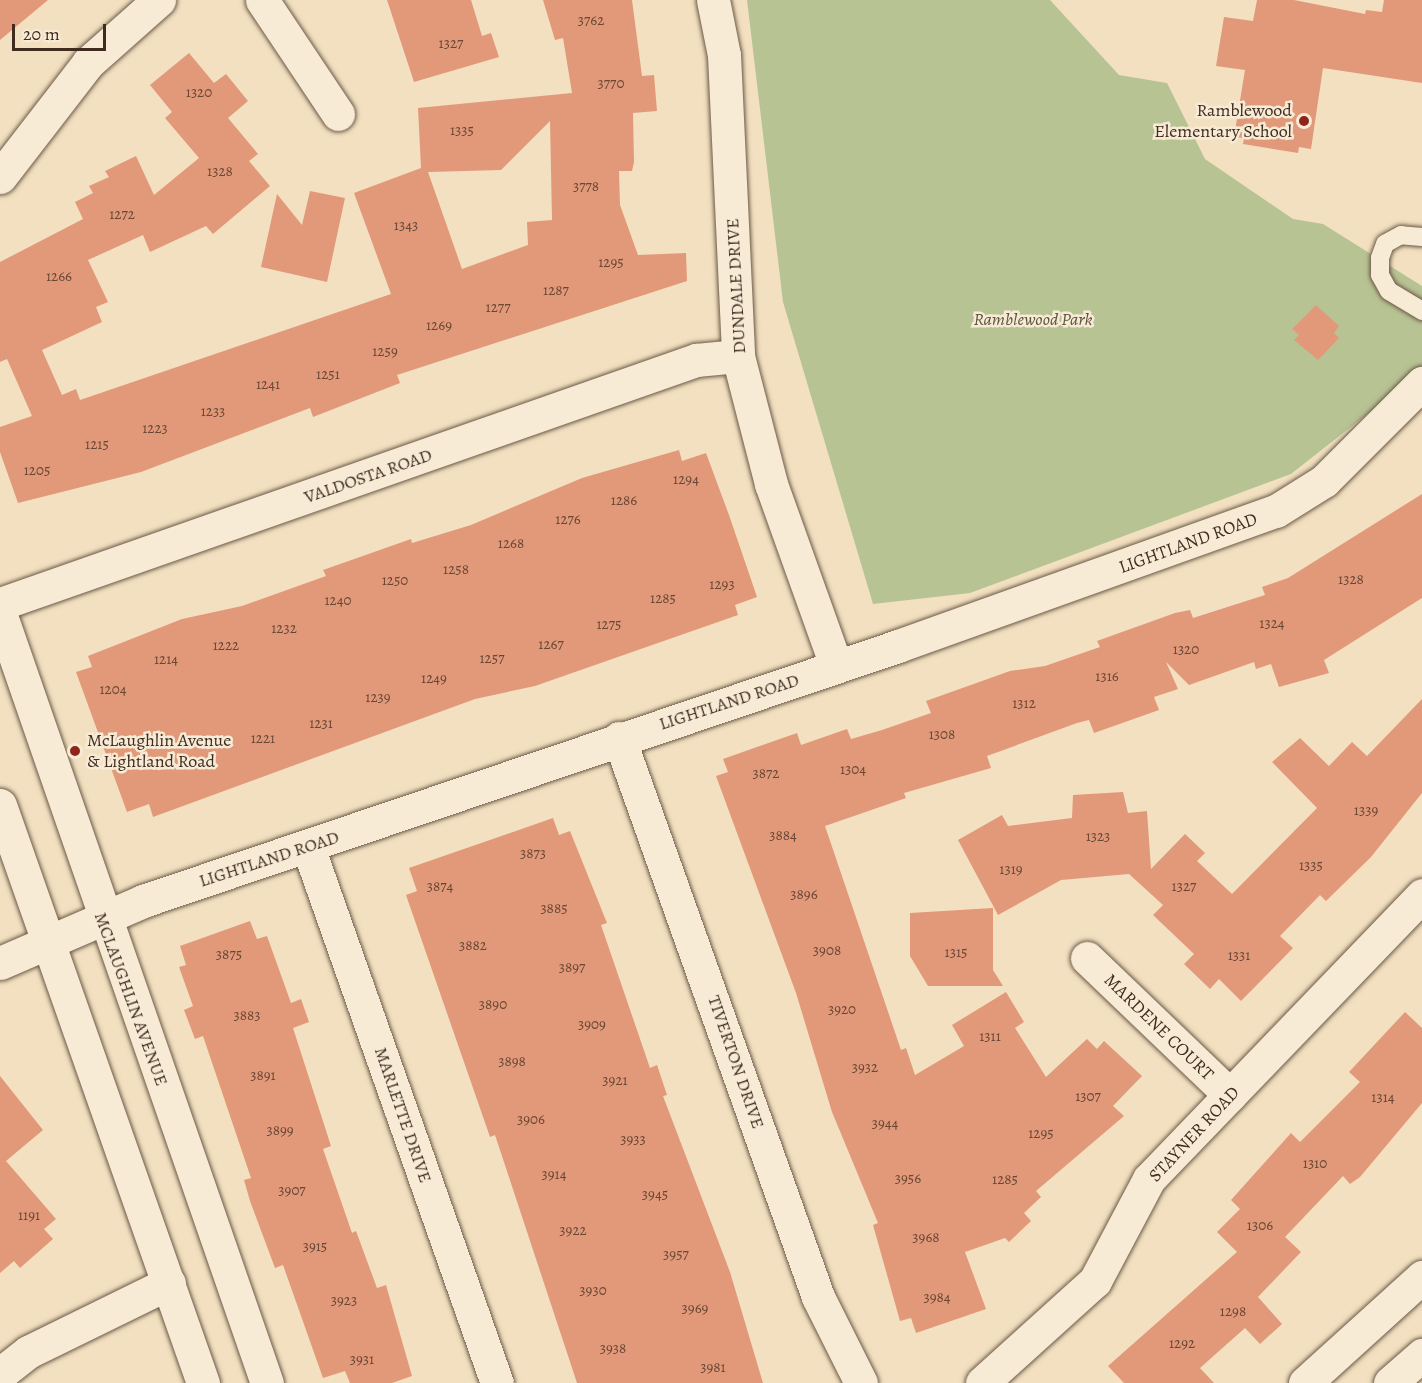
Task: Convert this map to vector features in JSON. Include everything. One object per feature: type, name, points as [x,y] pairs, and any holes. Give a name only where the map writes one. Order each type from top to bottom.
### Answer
[{"type":"street","points":[[0,177],[88,63],[159,0]]},
{"type":"street","points":[[262,0],[338,114]]},
{"type":"street","name":"DUNDALE DRIVE","points":[[713,0],[724,55],[738,356],[771,484],[836,666]]},
{"type":"street","name":"VALDOSTA ROAD","points":[[0,604],[696,360],[738,356]]},
{"type":"street","name":"LIGHTLAND ROAD","points":[[0,963],[46,940],[102,919],[619,738],[836,666],[1276,511],[1324,481],[1422,383]]},
{"type":"street","name":"MCLAUGHLIN AVENUE","points":[[0,613],[102,919],[267,1383]]},
{"type":"street","name":"TIVERTON DRIVE","points":[[619,738],[818,1297],[861,1383]]},
{"type":"street","points":[[0,805],[203,1383]]},
{"type":"street","name":"MARLETTE DRIVE","points":[[308,847],[497,1383]]},
{"type":"street","name":"STAYNER ROAD","points":[[982,1383],[1095,1281],[1149,1179],[1422,895]]},
{"type":"street","name":"MARDENE COURT","points":[[1087,958],[1230,1095]]},
{"type":"street","points":[[1305,1383],[1422,1278]]},
{"type":"street","points":[[0,1374],[28,1352],[169,1283]]},
{"type":"street","points":[[1390,1383],[1422,1355]]},
{"type":"lane","points":[[1422,237],[1401,236],[1385,244],[1380,258],[1380,275],[1389,291],[1422,311]]},
{"type":"green space","name":"Ramblewood Park","points":[[747,0],[1050,0],[1119,75],[1167,83],[1205,159],[1293,219],[1323,224],[1422,286],[1422,371],[1291,474],[970,593],[873,604],[783,302]]},
{"type":"building","points":[[0,0],[48,0],[0,40]]},
{"type":"building","points":[[387,0],[471,0],[482,36],[491,33],[499,57],[414,82]]},
{"type":"building","points":[[543,0],[632,0],[642,76],[654,75],[657,111],[633,113],[634,162],[632,171],[619,171],[620,205],[638,255],[686,253],[687,281],[397,375],[400,383],[313,417],[310,408],[141,472],[18,503],[0,452],[0,427],[32,416],[7,359],[0,362],[0,262],[83,219],[75,202],[93,193],[89,186],[109,177],[105,171],[136,156],[154,195],[199,158],[165,118],[172,112],[150,85],[189,53],[214,83],[226,74],[248,101],[228,118],[258,154],[249,161],[270,186],[213,234],[206,226],[150,252],[143,235],[88,260],[108,302],[96,307],[102,322],[42,350],[62,395],[76,389],[80,400],[391,294],[354,193],[421,168],[418,108],[572,93],[563,38],[555,40]],"holes":[[[550,121],[552,220],[527,222],[528,245],[462,269],[428,172],[501,170]]]},
{"type":"building","points":[[1257,0],[1294,0],[1365,14],[1366,10],[1382,12],[1384,0],[1422,0],[1422,83],[1323,68],[1311,149],[1299,147],[1298,153],[1243,144],[1244,138],[1234,137],[1245,70],[1216,66],[1224,17],[1253,21]]},
{"type":"building","points":[[310,191],[345,198],[327,282],[261,267],[277,194],[302,225]]},
{"type":"building","points":[[1316,305],[1339,326],[1334,333],[1339,338],[1318,360],[1294,340],[1299,335],[1292,329]]},
{"type":"building","points":[[679,450],[682,461],[706,453],[729,515],[757,597],[735,605],[738,615],[535,686],[475,699],[153,817],[149,804],[127,812],[76,672],[92,667],[88,656],[182,619],[242,606],[326,576],[323,570],[411,539],[412,543],[471,525],[582,478]]},
{"type":"building","points":[[1422,494],[1422,598],[1324,660],[1329,673],[1279,687],[1271,664],[1256,669],[1254,662],[1189,685],[1166,662],[1178,689],[1154,697],[1159,710],[1094,733],[1089,720],[1077,723],[987,756],[991,768],[904,793],[906,798],[825,826],[901,1050],[906,1048],[915,1075],[964,1046],[952,1025],[1006,992],[1024,1022],[1015,1028],[1046,1077],[1087,1039],[1097,1049],[1104,1041],[1142,1076],[1113,1106],[1124,1116],[1036,1191],[1041,1197],[1024,1213],[1031,1221],[1009,1242],[1005,1238],[965,1252],[986,1309],[916,1333],[911,1318],[900,1321],[873,1225],[878,1223],[832,1112],[796,993],[716,776],[728,772],[723,759],[797,733],[801,745],[847,729],[851,739],[882,730],[931,713],[926,701],[1010,671],[1045,666],[1100,647],[1097,641],[1175,613],[1190,610],[1193,618],[1265,595],[1262,587],[1288,578]]},
{"type":"building","points":[[1422,699],[1422,793],[1371,857],[1326,901],[1320,895],[1280,936],[1293,948],[1241,1001],[1219,979],[1210,989],[1184,964],[1194,954],[1153,915],[1163,905],[1129,874],[1061,880],[998,915],[958,840],[1002,815],[1008,826],[1072,818],[1073,795],[1123,792],[1128,813],[1147,811],[1151,869],[1185,834],[1205,853],[1197,861],[1232,894],[1317,808],[1272,762],[1300,738],[1329,766],[1352,742],[1367,756]]},
{"type":"building","points":[[553,818],[559,835],[570,831],[607,923],[601,925],[650,1068],[657,1065],[667,1095],[663,1096],[730,1272],[763,1383],[577,1383],[495,1135],[490,1137],[406,895],[417,891],[409,868]]},
{"type":"building","points":[[993,908],[993,970],[1003,986],[928,986],[910,956],[910,913]]},
{"type":"building","points":[[250,921],[257,939],[267,936],[291,1003],[301,999],[309,1022],[293,1028],[331,1146],[323,1149],[352,1233],[356,1231],[377,1288],[386,1285],[412,1376],[392,1383],[350,1383],[345,1371],[323,1378],[283,1265],[275,1268],[250,1201],[244,1180],[251,1178],[203,1036],[195,1039],[184,1010],[193,1006],[179,967],[186,965],[180,946]]},
{"type":"building","points":[[1405,1012],[1422,1028],[1422,1103],[1360,1177],[1350,1184],[1343,1176],[1285,1237],[1301,1252],[1258,1297],[1282,1324],[1260,1344],[1245,1328],[1200,1368],[1214,1383],[1124,1383],[1108,1366],[1237,1252],[1217,1232],[1240,1209],[1231,1200],[1291,1133],[1300,1142],[1360,1082],[1349,1072]]},
{"type":"building","points":[[0,1076],[43,1130],[6,1161],[56,1219],[44,1229],[53,1239],[20,1268],[14,1261],[0,1273]]},
{"type":"place","name":"Ramblewood Elementary School","points":[[1304,121]]},
{"type":"place","name":"McLaughlin Avenue & Lightland Road","points":[[75,751]]}]
